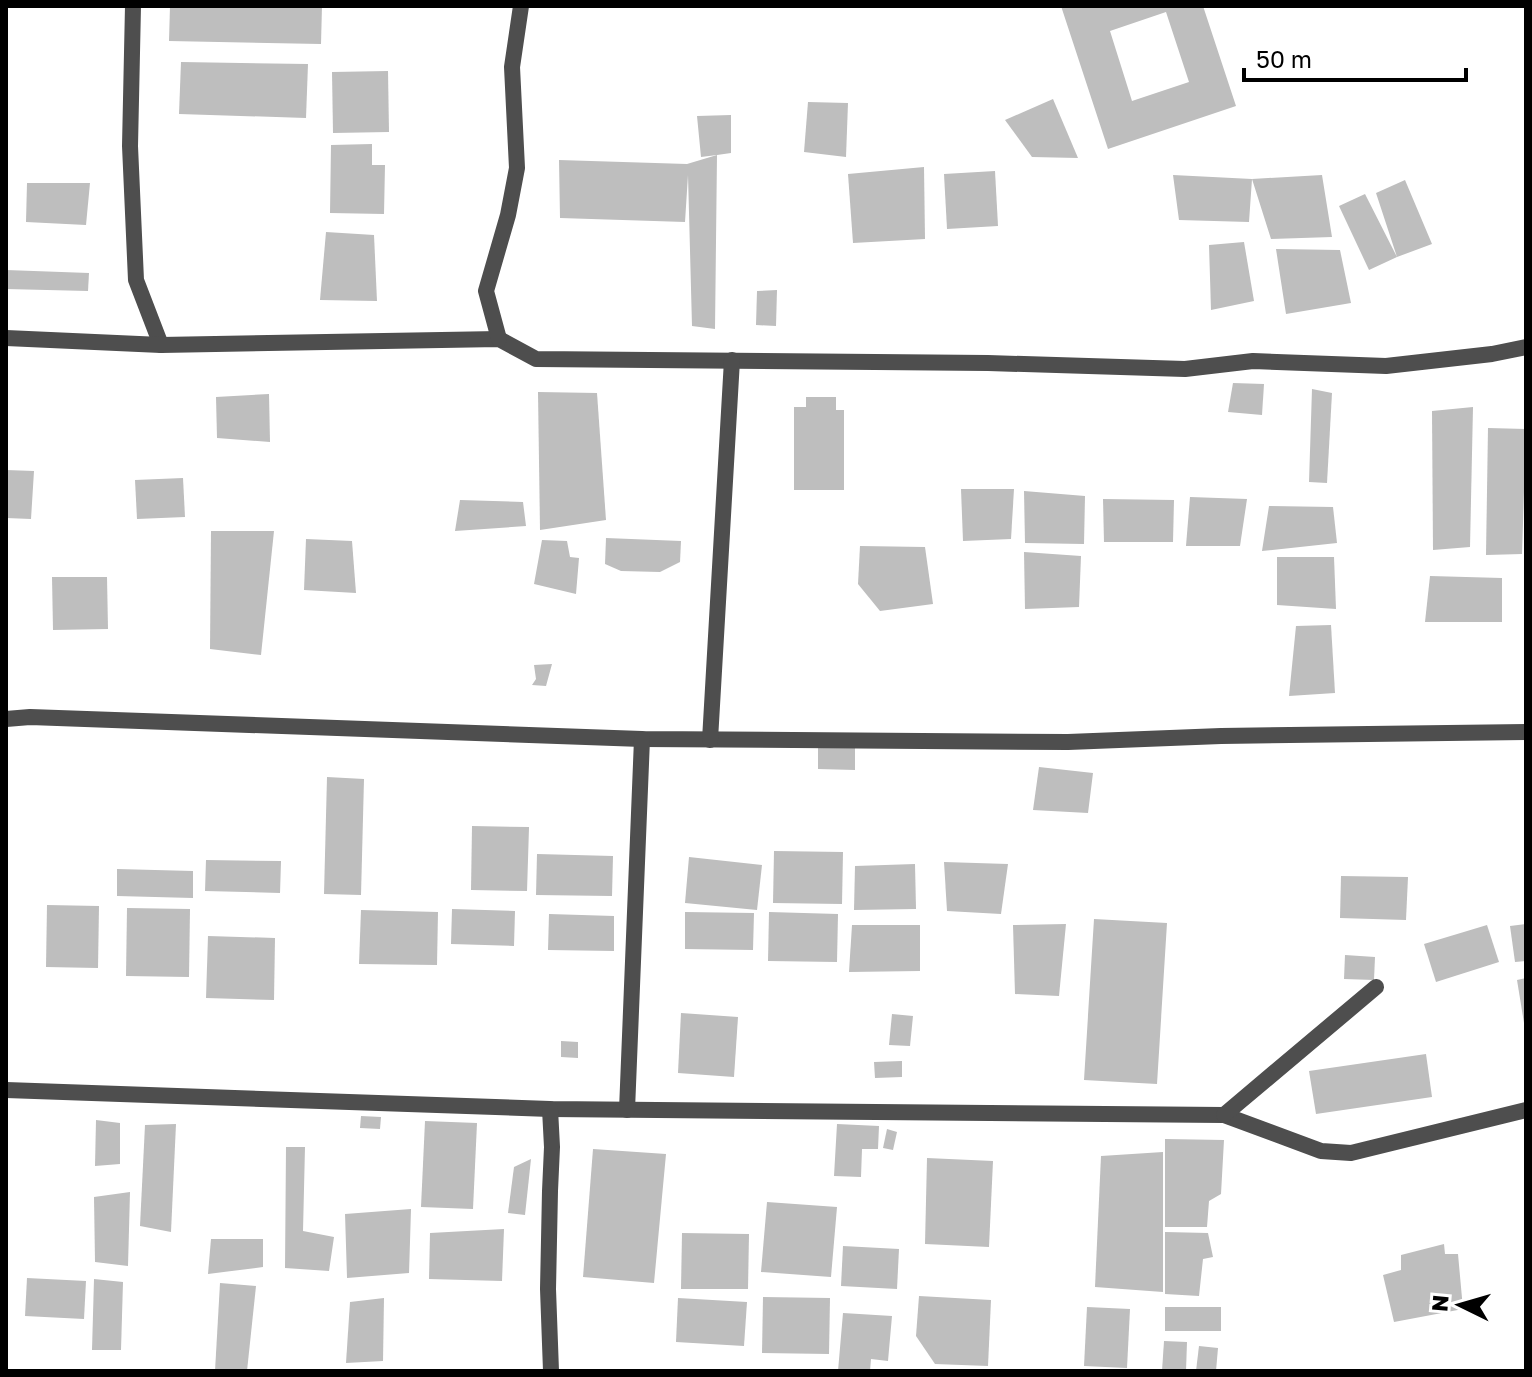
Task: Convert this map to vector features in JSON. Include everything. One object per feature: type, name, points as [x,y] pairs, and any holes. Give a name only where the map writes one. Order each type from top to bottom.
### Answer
[{"type":"street","points":[[133,6],[130,146],[136,280],[161,345]]},
{"type":"street","points":[[499,339],[486,291],[508,215],[517,168],[512,67],[521,6]]},
{"type":"street","points":[[6,338],[161,345],[499,339],[536,359],[988,363],[1185,369],[1253,361],[1386,366],[1526,347]]},
{"type":"street","points":[[710,740],[732,360]]},
{"type":"street","points":[[6,719],[30,717],[710,740],[1068,742],[1221,736],[1526,732]]},
{"type":"street","points":[[627,1110],[642,739]]},
{"type":"street","points":[[1224,1115],[1376,987]]},
{"type":"street","points":[[6,1090],[550,1109],[1224,1115],[1321,1151],[1351,1153],[1526,1110]]},
{"type":"street","points":[[550,1109],[552,1147],[548,1289],[551,1371]]},
{"type":"building","points":[[170,6],[322,6],[321,44],[169,41]]},
{"type":"building","points":[[1061,6],[1203,6],[1236,106],[1108,149]],"holes":[[[1166,12],[1189,82],[1132,101],[1110,31]]]},
{"type":"building","points":[[181,62],[308,64],[306,118],[179,114]]},
{"type":"building","points":[[388,71],[389,132],[333,133],[332,72]]},
{"type":"building","points":[[1053,99],[1078,158],[1032,157],[1005,120]]},
{"type":"building","points":[[808,102],[848,103],[846,157],[804,152]]},
{"type":"building","points":[[731,115],[731,153],[701,157],[697,116]]},
{"type":"building","points":[[372,144],[372,165],[385,165],[384,214],[330,213],[331,145]]},
{"type":"building","points":[[717,155],[715,329],[692,326],[688,175],[685,222],[560,218],[559,160],[687,164]]},
{"type":"building","points":[[924,167],[925,239],[853,243],[848,174]]},
{"type":"building","points":[[995,171],[998,226],[947,229],[944,174]]},
{"type":"building","points":[[1173,175],[1252,179],[1249,222],[1179,220]]},
{"type":"building","points":[[1322,175],[1332,237],[1271,239],[1252,179]]},
{"type":"building","points":[[1405,180],[1432,244],[1397,257],[1376,193]]},
{"type":"building","points":[[27,183],[90,183],[86,225],[26,222]]},
{"type":"building","points":[[1365,194],[1397,257],[1369,270],[1339,206]]},
{"type":"building","points":[[326,232],[374,235],[377,301],[320,300]]},
{"type":"building","points":[[1244,242],[1254,301],[1211,310],[1209,245]]},
{"type":"building","points":[[1276,249],[1340,250],[1351,303],[1286,314]]},
{"type":"building","points":[[6,270],[89,273],[88,291],[6,289]]},
{"type":"building","points":[[777,290],[776,326],[756,325],[757,291]]},
{"type":"building","points":[[1233,383],[1264,384],[1262,415],[1228,412]]},
{"type":"building","points":[[1312,389],[1332,393],[1327,483],[1309,482]]},
{"type":"building","points":[[538,392],[597,393],[606,520],[540,530]]},
{"type":"building","points":[[269,394],[270,442],[217,438],[216,397]]},
{"type":"building","points":[[806,397],[836,397],[836,410],[844,410],[844,490],[794,490],[794,407],[806,407]]},
{"type":"building","points":[[1473,407],[1470,547],[1433,550],[1432,411]]},
{"type":"building","points":[[1488,428],[1526,429],[1522,554],[1486,555]]},
{"type":"building","points":[[6,470],[34,471],[31,519],[6,518]]},
{"type":"building","points":[[183,478],[185,517],[137,519],[135,480]]},
{"type":"building","points":[[961,489],[1014,489],[1011,539],[963,541]]},
{"type":"building","points":[[1024,491],[1085,496],[1084,544],[1025,543]]},
{"type":"building","points":[[1190,497],[1247,499],[1240,546],[1186,546]]},
{"type":"building","points":[[1103,499],[1174,500],[1173,542],[1104,542]]},
{"type":"building","points":[[460,500],[523,502],[526,526],[455,531]]},
{"type":"building","points":[[1269,506],[1333,507],[1337,543],[1262,551]]},
{"type":"building","points":[[211,531],[274,531],[261,655],[210,649]]},
{"type":"building","points":[[606,538],[681,541],[680,562],[660,572],[621,571],[605,564]]},
{"type":"building","points":[[306,539],[352,541],[356,593],[304,590]]},
{"type":"building","points":[[542,540],[567,541],[570,557],[579,558],[576,594],[534,584]]},
{"type":"building","points":[[860,546],[925,547],[933,604],[880,611],[858,584]]},
{"type":"building","points":[[1024,552],[1081,556],[1079,607],[1025,609]]},
{"type":"building","points":[[1277,557],[1334,557],[1336,609],[1277,605]]},
{"type":"building","points":[[1430,576],[1502,578],[1502,622],[1425,622]]},
{"type":"building","points":[[52,577],[107,577],[108,629],[53,630]]},
{"type":"building","points":[[1331,625],[1335,693],[1289,696],[1296,626]]},
{"type":"building","points":[[552,664],[546,686],[532,685],[536,679],[534,665]]},
{"type":"building","points":[[818,747],[855,748],[855,770],[818,769]]},
{"type":"building","points":[[1039,767],[1093,773],[1088,813],[1033,810]]},
{"type":"building","points":[[327,777],[364,779],[361,895],[324,894]]},
{"type":"building","points":[[472,826],[529,827],[527,891],[471,890]]},
{"type":"building","points":[[774,851],[843,852],[842,904],[773,903]]},
{"type":"building","points":[[537,854],[613,856],[612,896],[536,895]]},
{"type":"building","points":[[689,857],[762,865],[757,910],[685,903]]},
{"type":"building","points":[[206,860],[281,861],[280,893],[205,891]]},
{"type":"building","points":[[944,862],[1008,864],[1001,914],[947,911]]},
{"type":"building","points":[[915,864],[916,909],[854,910],[855,866]]},
{"type":"building","points":[[117,869],[193,871],[193,898],[117,896]]},
{"type":"building","points":[[1341,876],[1408,877],[1406,920],[1340,918]]},
{"type":"building","points":[[47,905],[99,906],[98,968],[46,967]]},
{"type":"building","points":[[127,908],[190,909],[189,977],[126,976]]},
{"type":"building","points":[[452,909],[515,911],[514,946],[451,944]]},
{"type":"building","points":[[361,910],[438,912],[437,965],[359,964]]},
{"type":"building","points":[[685,912],[754,913],[753,950],[685,949]]},
{"type":"building","points":[[769,912],[838,914],[837,962],[768,961]]},
{"type":"building","points":[[549,914],[614,916],[614,951],[548,950]]},
{"type":"building","points":[[1094,919],[1167,923],[1157,1084],[1084,1080]]},
{"type":"building","points":[[1066,924],[1059,996],[1015,994],[1013,925]]},
{"type":"building","points":[[1526,924],[1526,961],[1515,962],[1510,926]]},
{"type":"building","points":[[852,925],[920,925],[920,971],[849,972]]},
{"type":"building","points":[[1487,925],[1499,962],[1436,982],[1424,944]]},
{"type":"building","points":[[208,936],[275,938],[274,1000],[206,998]]},
{"type":"building","points":[[1345,955],[1375,957],[1374,980],[1344,979]]},
{"type":"building","points":[[1526,978],[1526,1023],[1524,1023],[1517,980]]},
{"type":"building","points":[[681,1013],[738,1017],[734,1077],[678,1073]]},
{"type":"building","points":[[892,1014],[913,1016],[910,1046],[889,1045]]},
{"type":"building","points":[[561,1041],[578,1042],[578,1058],[561,1057]]},
{"type":"building","points":[[1426,1054],[1432,1097],[1316,1114],[1309,1071]]},
{"type":"building","points":[[902,1061],[902,1077],[875,1078],[874,1062]]},
{"type":"building","points":[[361,1116],[381,1117],[380,1129],[360,1128]]},
{"type":"building","points":[[96,1120],[120,1123],[120,1164],[95,1166]]},
{"type":"building","points":[[425,1121],[477,1123],[473,1209],[421,1207]]},
{"type":"building","points":[[176,1124],[171,1232],[140,1226],[145,1125]]},
{"type":"building","points":[[837,1124],[879,1126],[878,1149],[862,1149],[861,1177],[834,1176]]},
{"type":"building","points":[[887,1129],[897,1132],[893,1150],[883,1148]]},
{"type":"building","points":[[1165,1139],[1224,1140],[1221,1194],[1209,1201],[1207,1227],[1165,1227]]},
{"type":"building","points":[[286,1147],[305,1147],[303,1231],[334,1237],[329,1271],[285,1268]]},
{"type":"building","points":[[593,1149],[666,1154],[654,1283],[583,1277]]},
{"type":"building","points":[[1163,1152],[1163,1292],[1095,1287],[1101,1156]]},
{"type":"building","points":[[927,1158],[993,1161],[989,1247],[925,1244]]},
{"type":"building","points":[[531,1159],[525,1215],[508,1213],[514,1167]]},
{"type":"building","points":[[130,1192],[128,1266],[95,1262],[94,1197]]},
{"type":"building","points":[[767,1202],[837,1207],[831,1277],[761,1272]]},
{"type":"building","points":[[411,1209],[409,1273],[347,1278],[345,1214]]},
{"type":"building","points":[[504,1229],[502,1281],[429,1279],[430,1233]]},
{"type":"building","points":[[1165,1232],[1208,1233],[1213,1257],[1203,1259],[1199,1296],[1165,1294]]},
{"type":"building","points":[[682,1233],[749,1234],[748,1289],[681,1289]]},
{"type":"building","points":[[211,1239],[263,1239],[263,1267],[208,1274]]},
{"type":"building","points":[[1444,1244],[1445,1254],[1458,1254],[1463,1309],[1394,1322],[1383,1275],[1401,1270],[1401,1255]]},
{"type":"building","points":[[843,1246],[899,1249],[897,1289],[841,1286]]},
{"type":"building","points":[[27,1278],[86,1281],[84,1319],[25,1316]]},
{"type":"building","points":[[94,1279],[123,1282],[121,1350],[92,1350]]},
{"type":"building","points":[[220,1283],[256,1286],[247,1371],[215,1371]]},
{"type":"building","points":[[919,1296],[991,1300],[988,1366],[935,1364],[916,1336]]},
{"type":"building","points":[[763,1297],[830,1298],[829,1354],[762,1353]]},
{"type":"building","points":[[384,1298],[383,1361],[346,1363],[350,1302]]},
{"type":"building","points":[[678,1298],[747,1302],[744,1346],[676,1342]]},
{"type":"building","points":[[1087,1307],[1130,1309],[1127,1368],[1084,1366]]},
{"type":"building","points":[[1165,1307],[1221,1307],[1221,1331],[1165,1331]]},
{"type":"building","points":[[843,1313],[892,1316],[888,1361],[871,1359],[870,1371],[838,1371]]},
{"type":"building","points":[[1164,1341],[1187,1342],[1186,1371],[1162,1371]]},
{"type":"building","points":[[1199,1346],[1218,1348],[1216,1371],[1196,1371]]}]
